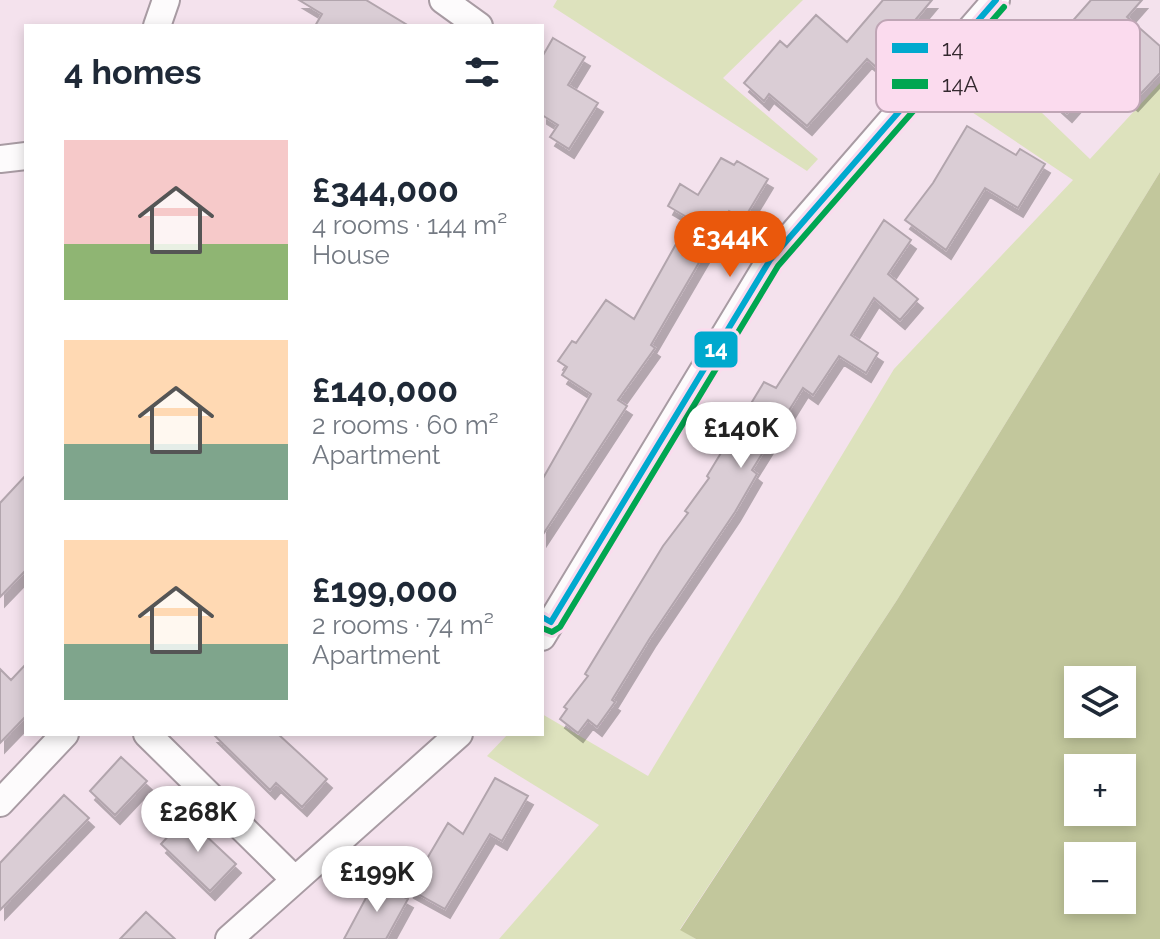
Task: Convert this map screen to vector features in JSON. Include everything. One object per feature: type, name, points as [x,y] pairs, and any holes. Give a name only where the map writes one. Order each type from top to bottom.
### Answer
[{"type":"street","points":[[158,24],[166,0]]},
{"type":"street","points":[[443,0],[476,24]]},
{"type":"street","points":[[979,20],[996,0]]},
{"type":"street","points":[[545,625],[770,260],[899,112]]},
{"type":"street","points":[[0,159],[24,156]]},
{"type":"street","points":[[0,803],[63,736]]},
{"type":"street","points":[[149,736],[295,880]]},
{"type":"street","points":[[229,939],[457,736]]},
{"type":"green space","points":[[557,0],[803,0],[723,78],[818,159],[807,171],[553,7]]},
{"type":"green space","points":[[1160,83],[1160,172],[897,600],[680,929],[696,939],[499,939],[599,825],[487,756],[506,736],[544,736],[544,715],[648,776],[894,369],[1073,180],[972,112],[1041,112],[1090,159],[1133,112],[1140,112],[1140,105]]},
{"type":"green space","points":[[1160,172],[1160,939],[696,939],[680,930],[897,600]]},
{"type":"building","points":[[299,0],[366,0],[406,24],[316,24],[322,14]]},
{"type":"building","points":[[883,0],[932,0],[915,20],[876,20],[876,67],[867,59],[807,126],[769,94],[764,101],[744,83],[780,41],[787,47],[816,15],[847,42]]},
{"type":"building","points":[[1091,0],[1142,0],[1127,17],[1130,20],[1073,20]]},
{"type":"building","points":[[1140,28],[1160,46],[1160,73],[1140,94]]},
{"type":"building","points":[[553,38],[585,57],[568,85],[598,103],[569,149],[550,137],[558,125],[544,116],[544,54]]},
{"type":"building","points":[[967,126],[1016,155],[1020,149],[1045,164],[1018,208],[985,188],[946,250],[905,220],[933,183]]},
{"type":"building","points":[[721,158],[734,165],[737,161],[768,179],[744,219],[729,211],[651,345],[655,348],[618,400],[627,406],[544,533],[544,476],[591,394],[562,375],[567,367],[558,361],[572,341],[576,343],[606,300],[634,319],[690,219],[668,206],[680,184],[698,195]]},
{"type":"building","points":[[884,220],[911,240],[888,274],[918,299],[900,320],[874,298],[851,335],[878,353],[866,373],[839,356],[813,395],[803,388],[752,470],[757,474],[735,512],[650,638],[612,700],[615,702],[597,727],[588,720],[578,733],[560,719],[567,709],[564,707],[588,676],[585,674],[663,546],[688,513],[685,511],[709,478],[707,476],[764,382],[776,388]]},
{"type":"building","points":[[24,477],[24,572],[0,597],[0,503]]},
{"type":"building","points":[[24,666],[24,718],[0,743],[0,669],[11,680]]},
{"type":"building","points":[[215,736],[280,736],[327,779],[302,807],[276,783],[270,790]]},
{"type":"building","points":[[121,757],[147,781],[115,815],[90,791]]},
{"type":"building","points":[[495,778],[528,796],[502,841],[490,834],[445,909],[409,889],[448,823],[463,834]]},
{"type":"building","points":[[64,795],[89,818],[0,910],[0,863]]},
{"type":"building","points":[[186,817],[236,864],[210,891],[161,844]]},
{"type":"building","points":[[375,881],[408,899],[386,939],[344,939]]},
{"type":"building","points":[[146,912],[175,939],[120,939]]},
{"type":"transit line","name":"14","points":[[979,20],[996,0]]},
{"type":"transit line","name":"14A","points":[[993,20],[1004,7]]},
{"type":"transit line","name":"14","points":[[544,618],[551,622],[770,260],[899,112]]},
{"type":"transit line","name":"14A","points":[[544,629],[552,632],[560,627],[778,266],[912,112]]}]
